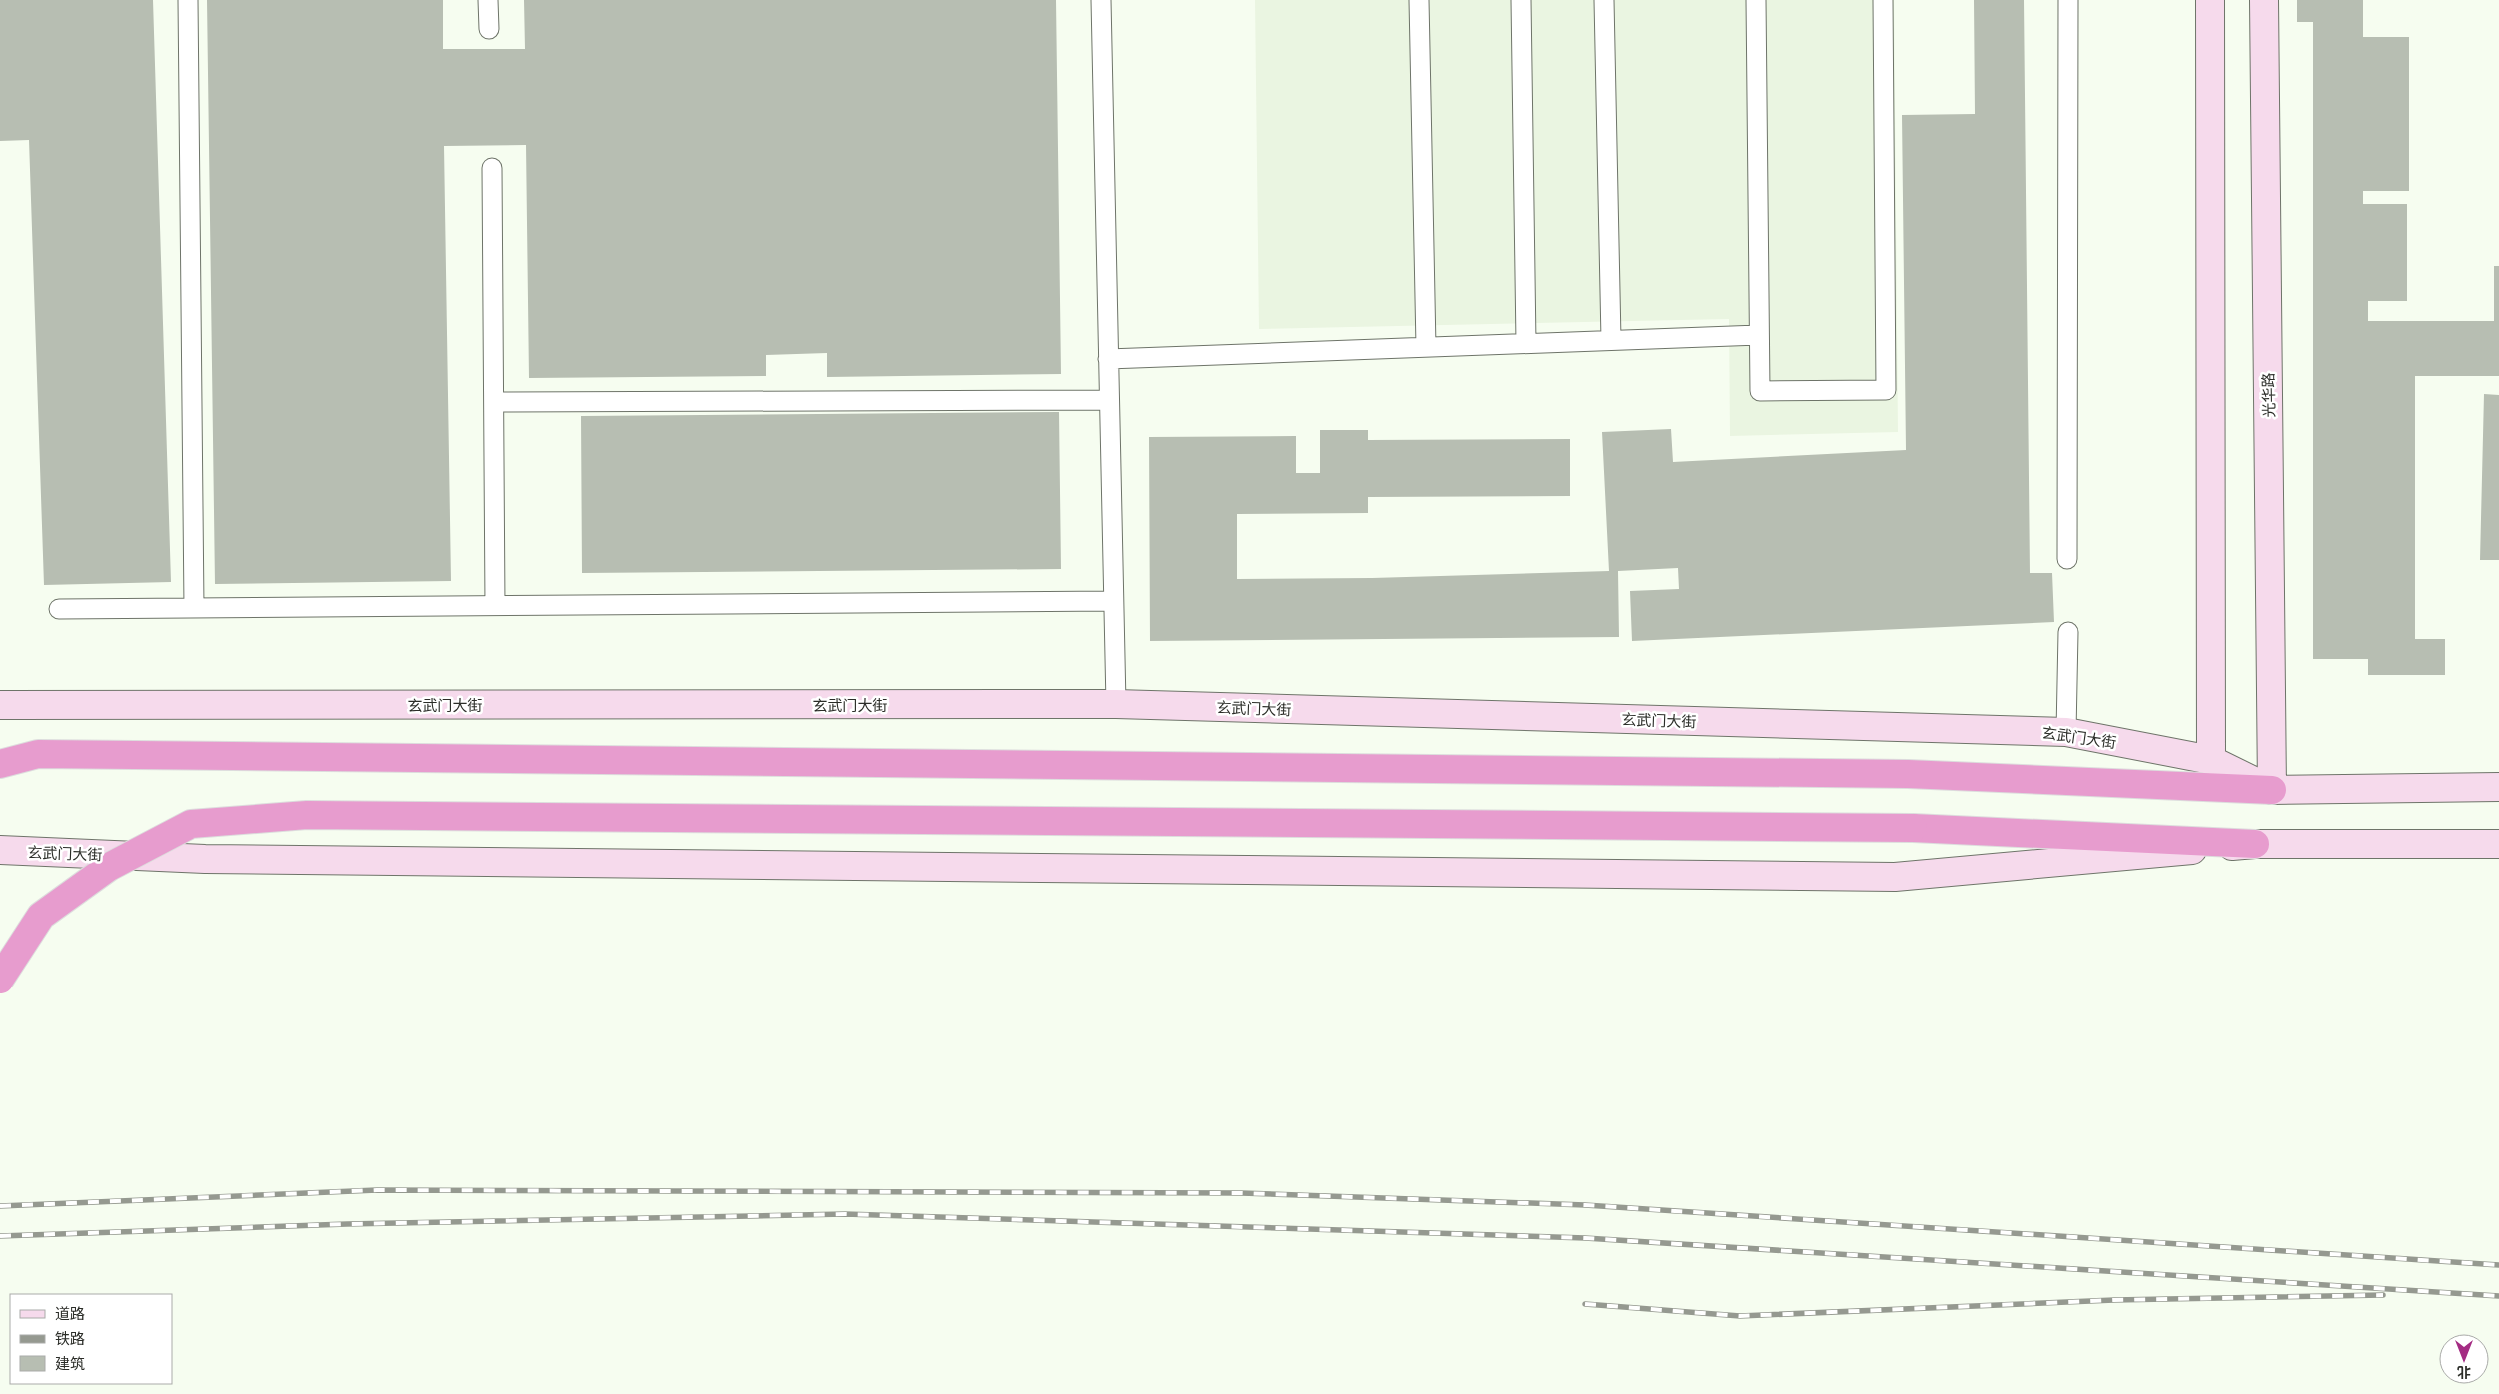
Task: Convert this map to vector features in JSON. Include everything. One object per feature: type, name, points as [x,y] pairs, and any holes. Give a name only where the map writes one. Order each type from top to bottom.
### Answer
[{"type":"highway","points":[[0,764],[38,754],[1908,774],[2272,790]]},
{"type":"highway","points":[[0,979],[41,916],[109,867],[191,824],[297,816],[1913,828],[2254,844]]},
{"type":"main road","points":[[2210,0],[2211,760]]},
{"type":"main road","name":"光华路","points":[[2264,0],[2272,790]]},
{"type":"main road","name":"玄武门大街","points":[[0,705],[1116,704],[2066,732],[2211,760],[2272,790],[2499,787]]},
{"type":"main road","name":"玄武门大街","points":[[0,850],[205,859],[1895,877],[2254,844],[2499,844]]},
{"type":"lane","points":[[188,0],[194,608]]},
{"type":"lane","points":[[488,0],[489,29]]},
{"type":"lane","points":[[1101,0],[1112,601],[1116,704]]},
{"type":"lane","points":[[1419,0],[1426,347]]},
{"type":"lane","points":[[1521,0],[1526,343]]},
{"type":"lane","points":[[1604,0],[1611,340]]},
{"type":"lane","points":[[1756,0],[1760,391],[1886,390],[1883,0]]},
{"type":"lane","points":[[2067,559],[2068,0]]},
{"type":"lane","points":[[492,168],[496,605]]},
{"type":"lane","points":[[1108,358],[1759,335]]},
{"type":"lane","points":[[494,402],[1108,400]]},
{"type":"lane","points":[[59,609],[1112,601]]},
{"type":"lane","points":[[2066,732],[2068,632]]},
{"type":"shaded area","points":[[1255,0],[1894,0],[1898,432],[1730,436],[1729,319],[1259,329]]},
{"type":"building","points":[[0,0],[153,0],[171,582],[44,585],[29,140],[0,141]]},
{"type":"building","points":[[207,0],[443,0],[443,49],[525,49],[524,0],[1056,0],[1061,374],[827,377],[827,353],[766,355],[766,376],[529,378],[526,145],[444,146],[451,581],[215,584]]},
{"type":"building","points":[[1974,0],[2024,0],[2030,573],[2052,573],[2054,622],[1632,641],[1630,591],[1679,589],[1678,568],[1618,571],[1619,637],[1150,641],[1149,437],[1296,436],[1296,473],[1320,473],[1320,430],[1368,430],[1368,440],[1570,439],[1570,496],[1368,497],[1368,513],[1237,514],[1237,579],[1372,578],[1609,571],[1602,432],[1671,429],[1673,462],[1906,450],[1902,115],[1975,114]]},
{"type":"building","points":[[2297,0],[2363,0],[2363,37],[2409,37],[2409,191],[2363,191],[2363,204],[2407,204],[2407,301],[2368,301],[2368,321],[2494,321],[2494,266],[2499,266],[2499,376],[2415,376],[2415,639],[2445,639],[2445,675],[2368,675],[2368,659],[2313,659],[2313,22],[2297,22]]},
{"type":"building","points":[[2484,394],[2499,395],[2499,560],[2480,560]]},
{"type":"building","points":[[1059,412],[1061,569],[582,573],[581,416]]},
{"type":"railway","points":[[0,1206],[377,1190],[1241,1193],[1585,1205],[2499,1265]]},
{"type":"railway","points":[[0,1236],[347,1224],[845,1214],[1585,1238],[2499,1296]]},
{"type":"railway","points":[[1585,1304],[1740,1316],[2114,1300],[2383,1295]]}]
